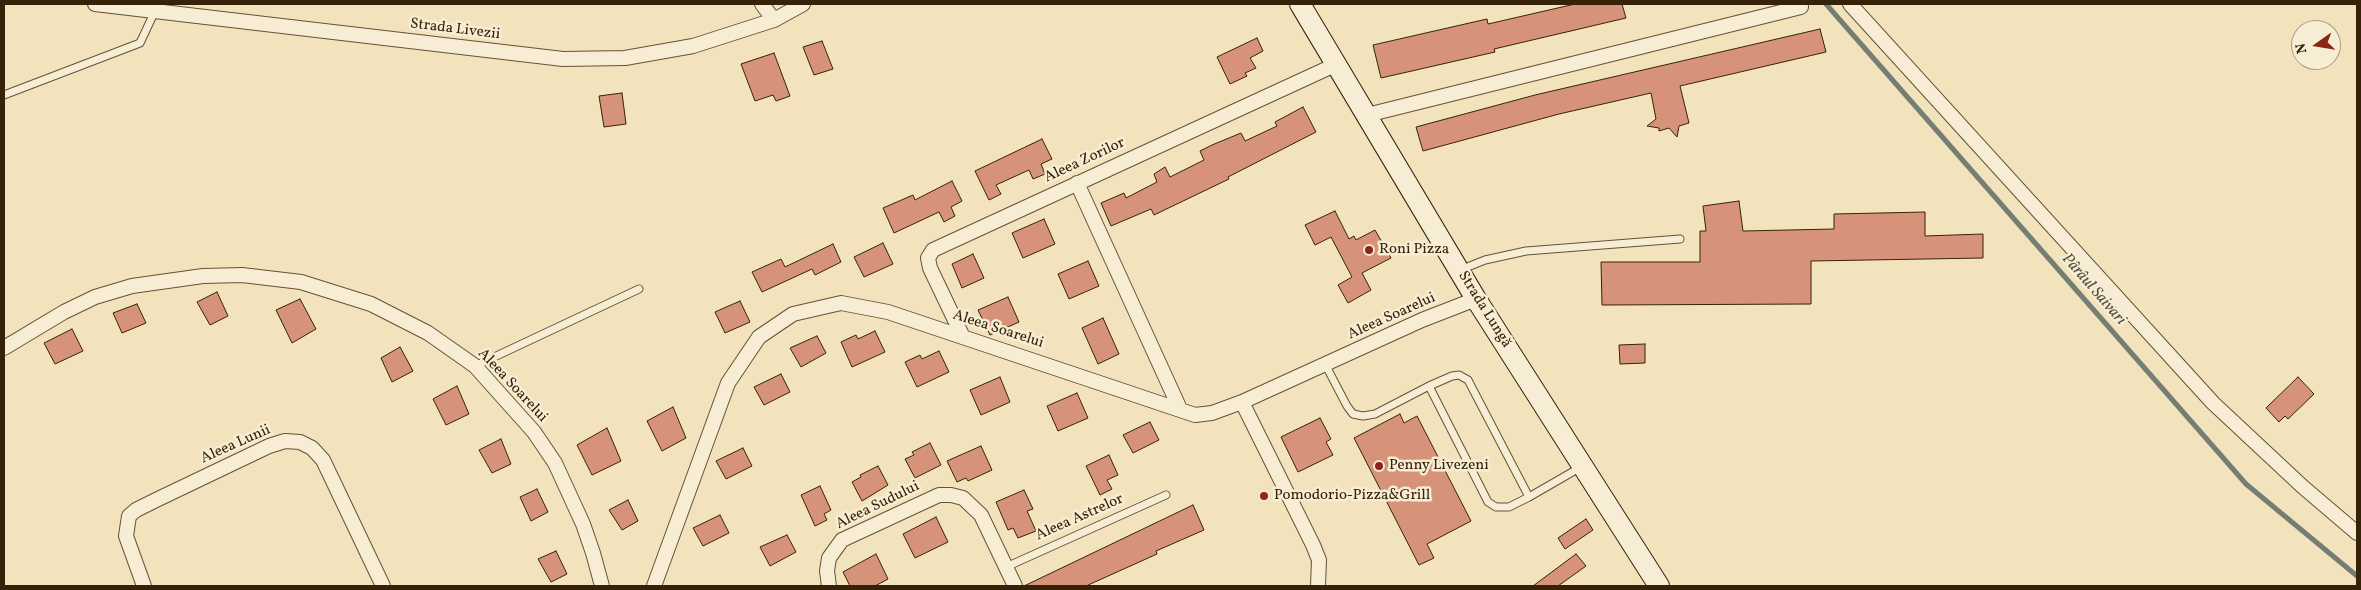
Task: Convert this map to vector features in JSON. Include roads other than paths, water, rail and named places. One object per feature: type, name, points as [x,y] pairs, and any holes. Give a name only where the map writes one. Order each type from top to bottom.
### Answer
[{"type":"main road","name":"Strada Lungă","points":[[1300,4],[1476,299],[1659,586]]},
{"type":"street","name":"Strada Livezii","points":[[95,4],[146,8],[563,59],[625,58],[693,46],[774,20],[803,4]]},
{"type":"street","points":[[762,4],[774,20]]},
{"type":"street","points":[[1850,4],[2213,403],[2303,488],[2357,533]]},
{"type":"street","points":[[1367,115],[1801,7]]},
{"type":"street","name":"Aleea Zorilor","points":[[962,335],[930,268],[928,258],[933,250],[1337,64]]},
{"type":"street","points":[[1077,183],[1180,409]]},
{"type":"street","name":"Aleea Soarelui","points":[[4,348],[95,296],[132,286],[203,276],[242,275],[301,282],[371,304],[428,332],[475,366],[534,432],[555,463],[582,524],[602,585]]},
{"type":"street","name":"Aleea Soarelui","points":[[654,586],[728,383],[759,337],[793,314],[841,304],[888,312],[962,335],[1195,415],[1212,413],[1242,402],[1422,320],[1476,299]]},
{"type":"street","points":[[1242,402],[1313,545],[1319,560],[1318,586]]},
{"type":"street","name":"Aleea Lunii","points":[[144,586],[126,536],[129,516],[156,500],[269,446],[285,442],[300,442],[312,448],[323,460],[383,586]]},
{"type":"street","name":"Aleea Sudului","points":[[830,586],[827,571],[829,558],[842,540],[939,495],[963,498],[972,504],[981,515],[1015,586]]},
{"type":"lane","points":[[4,95],[140,43],[146,8]]},
{"type":"lane","points":[[1459,270],[1485,260],[1526,251],[1680,239]]},
{"type":"lane","points":[[475,366],[639,288]]},
{"type":"lane","points":[[1325,364],[1353,414],[1362,416],[1375,414],[1429,386],[1460,375],[1468,380],[1529,497]]},
{"type":"lane","points":[[1429,386],[1488,502],[1496,507],[1509,507],[1583,466]]},
{"type":"lane","name":"Aleea Astrelor","points":[[1006,567],[1166,495]]},
{"type":"waterway","name":"Pârâul Saivari","points":[[1826,4],[2246,484],[2357,576]]},
{"type":"place","name":"Roni Pizza","points":[[1369,250]]},
{"type":"place","name":"Penny Livezeni","points":[[1379,466]]},
{"type":"place","name":"Pomodorio-Pizza&Grill","points":[[1264,496]]}]
